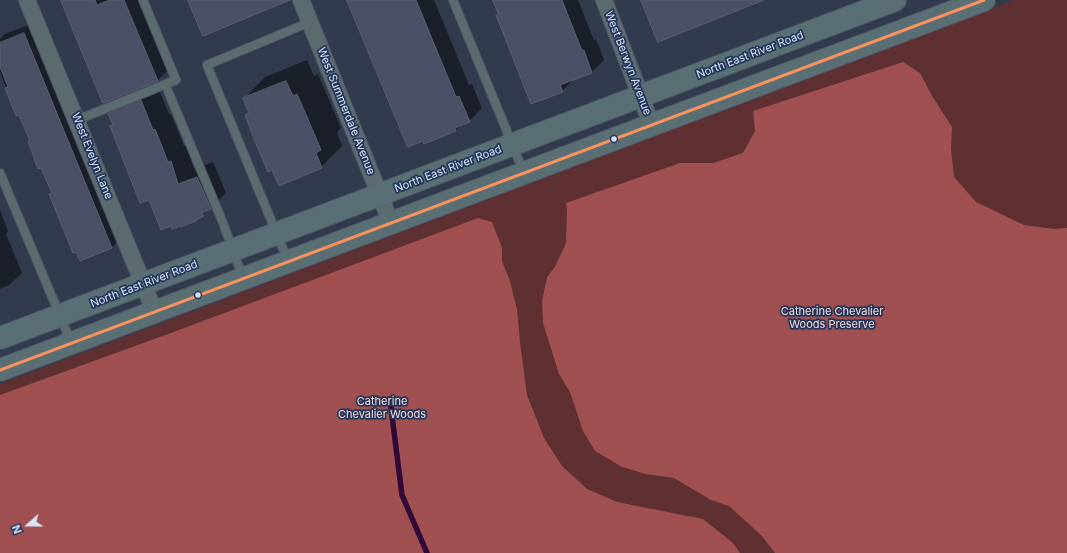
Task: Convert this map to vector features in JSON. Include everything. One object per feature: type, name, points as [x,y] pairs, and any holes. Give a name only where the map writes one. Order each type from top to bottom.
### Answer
[{"type":"main road","name":"North East River Road","points":[[0,338],[895,0]]},
{"type":"main road","points":[[0,370],[155,313],[984,0]]},
{"type":"street","name":"West Evelyn Lane","points":[[27,0],[155,313]]},
{"type":"street","name":"West Summerdale Avenue","points":[[301,0],[391,223]]},
{"type":"street","name":"West Berwyn Avenue","points":[[604,0],[652,126]]},
{"type":"lane","points":[[77,120],[176,80],[143,0]]},
{"type":"lane","points":[[453,0],[525,173]]},
{"type":"lane","points":[[288,262],[207,65],[310,22]]},
{"type":"lane","points":[[168,91],[244,279]]},
{"type":"lane","points":[[0,173],[71,343]]},
{"type":"green space","name":"Catherine Chevalier Woods Preserve","points":[[1014,0],[1067,0],[1067,553],[0,553],[0,384]]},
{"type":"green space","points":[[903,62],[920,73],[932,96],[952,127],[951,149],[954,177],[976,202],[1024,225],[1054,229],[1067,228],[1067,553],[775,553],[762,536],[729,506],[711,500],[674,478],[646,474],[622,467],[595,451],[583,431],[570,392],[559,374],[543,323],[542,301],[547,277],[555,267],[566,243],[566,203],[680,163],[713,163],[743,153],[755,131],[753,111]]},
{"type":"green space","name":"Catherine Chevalier Woods","points":[[478,218],[492,222],[502,248],[502,261],[510,281],[517,309],[527,395],[544,438],[562,466],[587,489],[617,502],[703,519],[733,543],[740,553],[0,553],[0,395],[179,330]]},
{"type":"building","points":[[61,0],[95,0],[97,5],[110,0],[124,0],[158,81],[103,103]]},
{"type":"building","points":[[188,0],[290,0],[203,36]]},
{"type":"building","points":[[347,0],[416,0],[456,97],[459,96],[470,122],[455,128],[456,131],[424,144],[423,141],[408,147]]},
{"type":"building","points":[[493,0],[562,0],[582,51],[584,50],[592,73],[560,85],[563,92],[531,104],[496,15],[498,14]]},
{"type":"building","points":[[641,0],[764,0],[658,42]]},
{"type":"building","points":[[24,33],[112,248],[80,261],[76,252],[73,253],[49,194],[52,193],[41,168],[38,169],[28,141],[30,141],[19,115],[16,116],[5,88],[8,87],[0,67],[0,43]]},
{"type":"building","points":[[286,81],[293,96],[297,94],[321,150],[316,153],[322,168],[279,186],[272,170],[268,172],[254,139],[245,115],[249,113],[243,98]]},
{"type":"building","points":[[141,100],[153,130],[155,129],[168,162],[171,161],[178,184],[197,177],[211,209],[202,213],[204,216],[196,221],[181,227],[172,229],[171,226],[161,230],[149,200],[140,203],[110,126],[113,125],[108,114]]},
{"type":"waterway","points":[[390,400],[402,495],[427,553]]},
{"type":"transit line","points":[[0,370],[984,0]]}]
